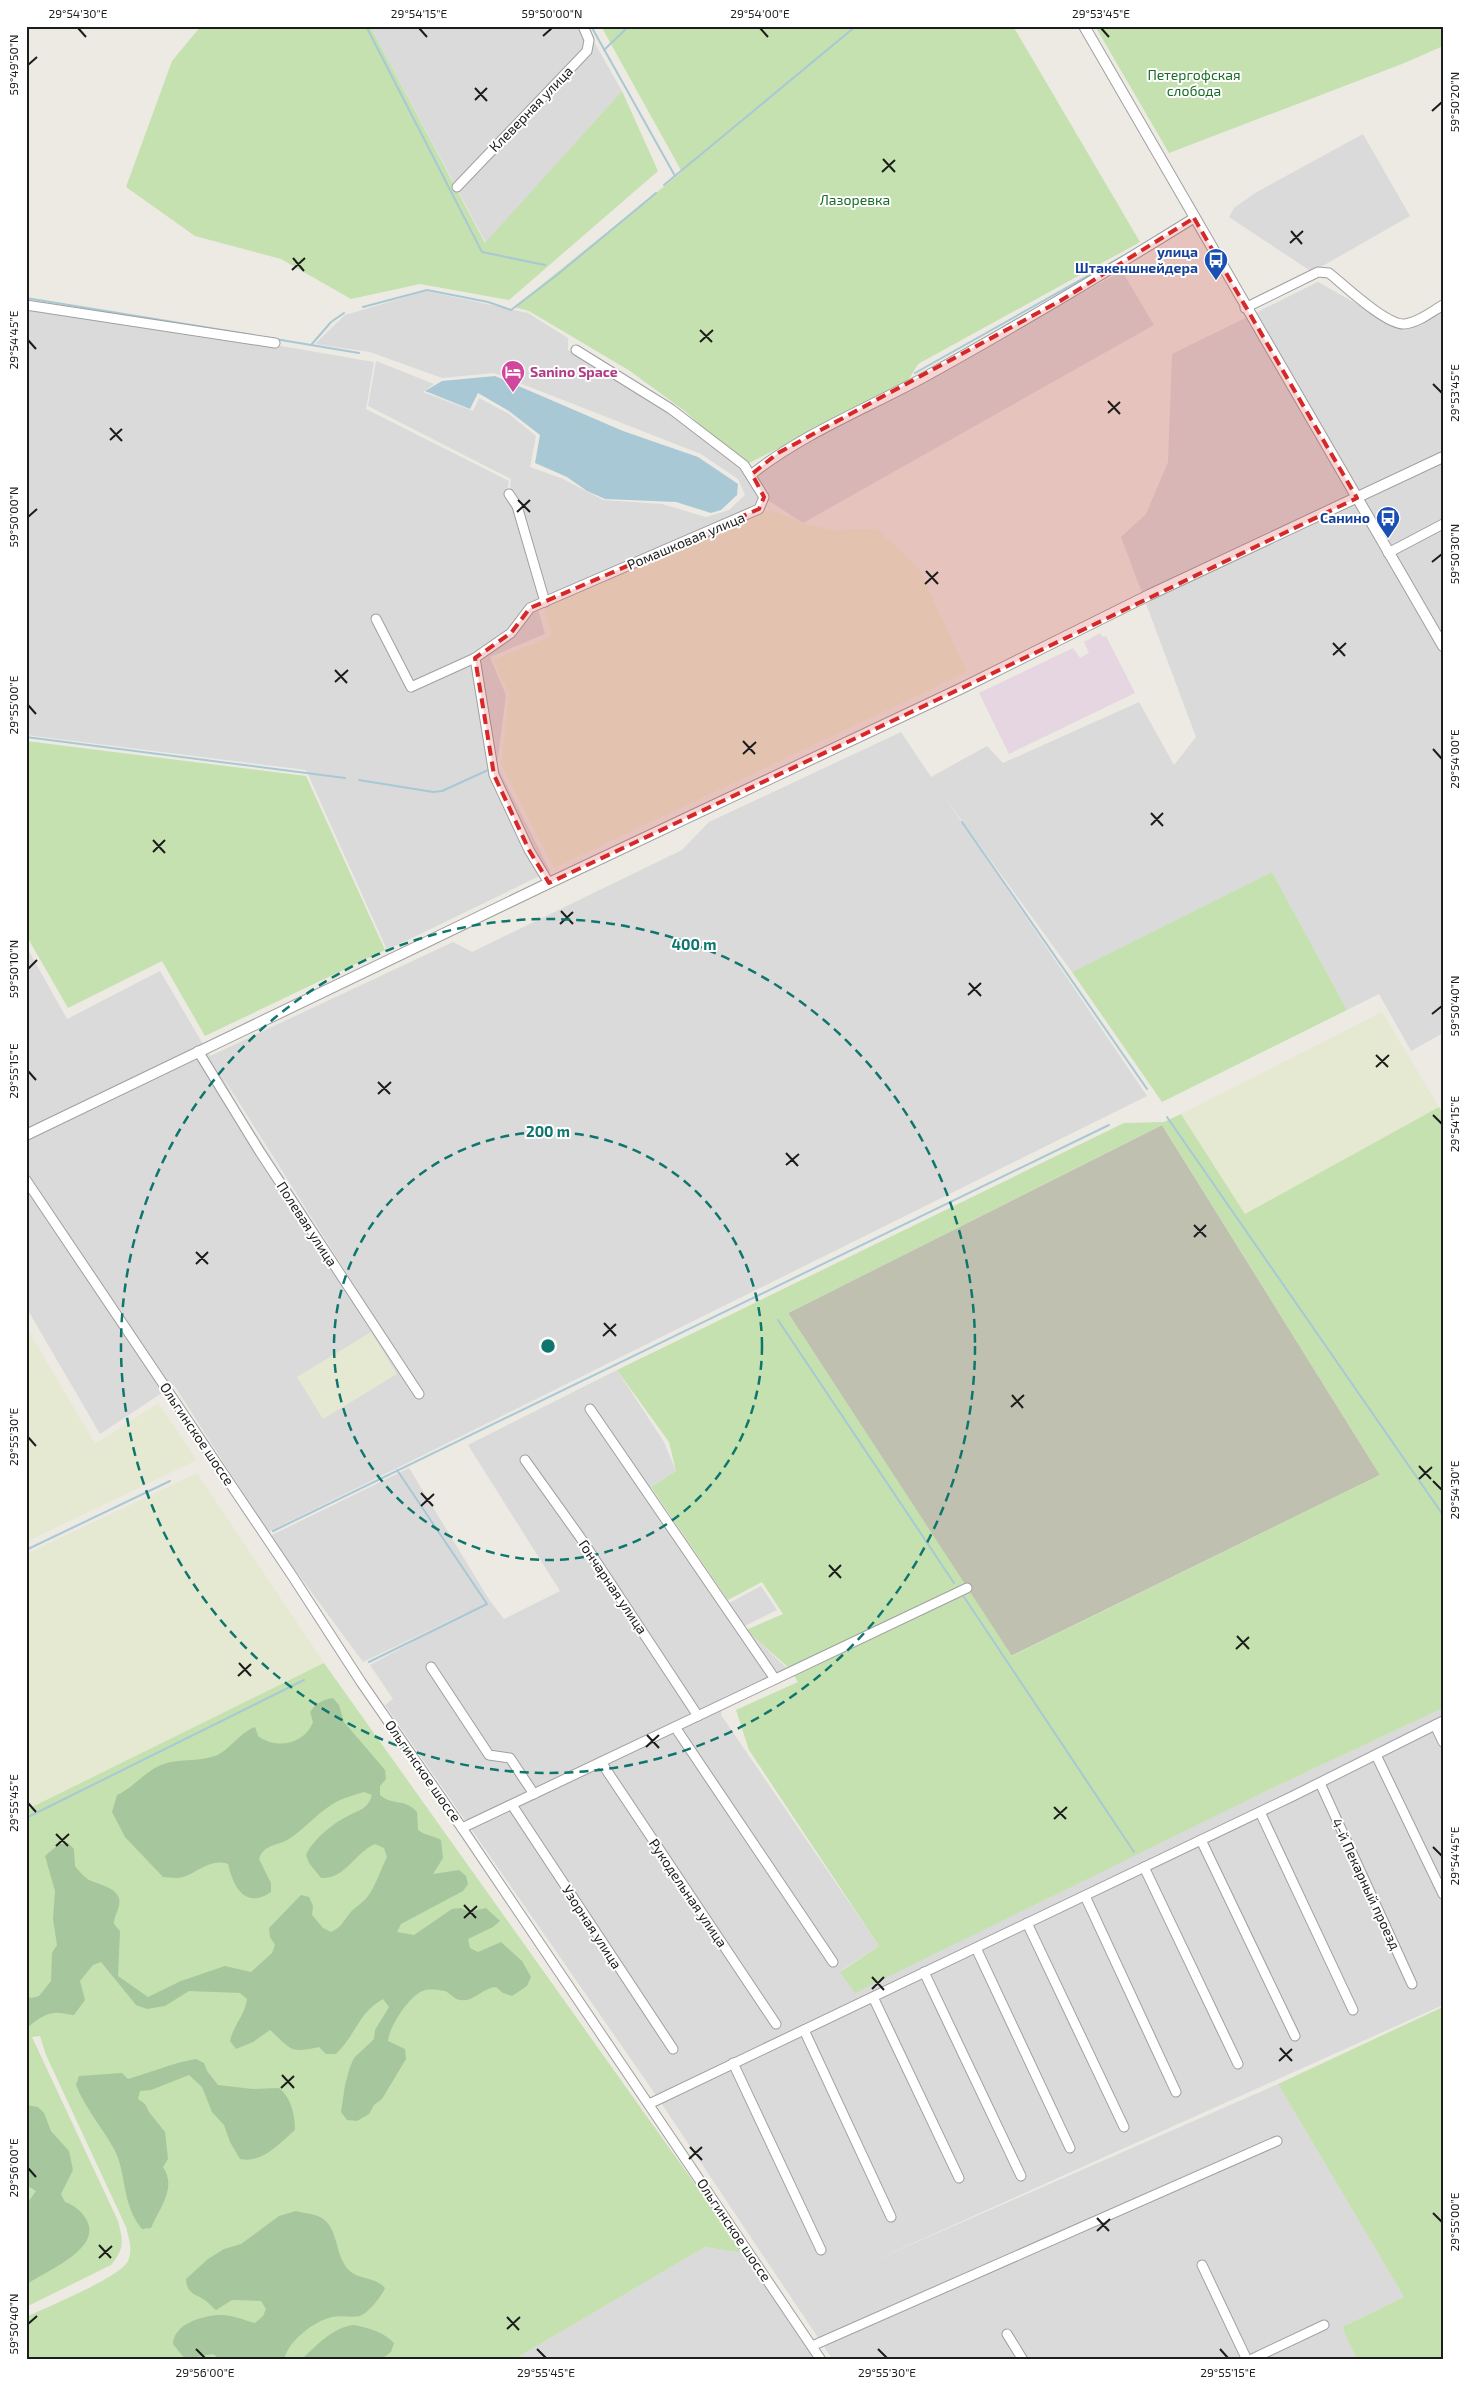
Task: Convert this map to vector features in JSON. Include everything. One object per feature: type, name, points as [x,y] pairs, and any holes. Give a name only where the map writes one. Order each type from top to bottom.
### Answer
[{"type":"street","name":"Клеверная улица","points":[[457,187],[587,52],[589,40],[583,26]]},
{"type":"street","points":[[1084,26],[1245,308],[1443,646]]},
{"type":"street","points":[[752,474],[778,453],[928,375],[1060,301],[1194,218]]},
{"type":"street","points":[[1245,308],[1318,272],[1329,273],[1390,320],[1404,324],[1418,320],[1443,305]]},
{"type":"street","points":[[26,305],[275,343]]},
{"type":"street","name":"Ромашковая улица","points":[[376,619],[411,687],[475,658],[511,633],[530,608],[759,509],[764,497],[752,474],[744,465],[672,409],[576,350]]},
{"type":"street","points":[[26,1134],[549,883],[962,688],[1148,595],[1443,457]]},
{"type":"street","points":[[509,494],[517,506],[544,602]]},
{"type":"street","points":[[1388,553],[1443,524]]},
{"type":"street","points":[[475,658],[494,775],[529,850],[549,883]]},
{"type":"street","name":"Полевая улица","points":[[198,1051],[260,1152],[419,1394]]},
{"type":"street","name":"Ольгинское шоссе","points":[[26,1180],[361,1682],[462,1828],[821,2360]]},
{"type":"street","points":[[590,1409],[775,1679]]},
{"type":"street","name":"Гончарная улица","points":[[525,1460],[580,1537],[698,1716]]},
{"type":"street","points":[[462,1828],[967,1588]]},
{"type":"street","points":[[431,1667],[489,1755],[510,1758],[534,1794]]},
{"type":"street","points":[[648,2104],[1260,1812],[1439,1723],[1443,1742]]},
{"type":"street","points":[[674,1727],[833,1962]]},
{"type":"street","points":[[1376,1754],[1443,1894]]},
{"type":"street","name":"Рукодельная улица","points":[[601,1762],[776,2024]]},
{"type":"street","name":"4-й Пекарный проезд","points":[[1320,1783],[1412,1984]]},
{"type":"street","name":"Узорная улица","points":[[512,1805],[673,2050]]},
{"type":"street","points":[[1260,1812],[1353,2010]]},
{"type":"street","points":[[1201,1840],[1295,2036]]},
{"type":"street","points":[[1144,1867],[1238,2064]]},
{"type":"street","points":[[1085,1896],[1176,2092]]},
{"type":"street","points":[[1027,1923],[1124,2127]]},
{"type":"street","points":[[976,1948],[1070,2148]]},
{"type":"street","points":[[924,1972],[1021,2176]]},
{"type":"street","points":[[873,1997],[959,2178]]},
{"type":"street","points":[[804,2030],[891,2216]]},
{"type":"street","points":[[733,2064],[821,2250]]},
{"type":"street","points":[[812,2346],[1277,2140]]},
{"type":"street","points":[[1202,2265],[1249,2360],[1324,2325]]},
{"type":"street","points":[[1007,2334],[1023,2360]]},
{"type":"highlighted area","points":[[1194,218],[1357,498],[962,688],[549,883],[529,850],[494,775],[475,658],[511,633],[530,608],[759,509],[764,497],[752,474],[778,453],[1060,301]]},
{"type":"shaded area","points":[[370,26],[585,26],[622,91],[486,243]]},
{"type":"shaded area","points":[[1363,134],[1410,216],[1312,272],[1229,217],[1234,208],[1255,193]]},
{"type":"shaded area","points":[[1122,271],[1154,325],[803,523],[769,501],[546,598],[510,492],[511,479],[368,406],[376,361],[434,384],[423,392],[473,411],[479,398],[509,414],[536,436],[530,467],[563,479],[603,500],[662,504],[706,517],[729,510],[745,495],[738,479],[701,454],[494,373],[442,378],[370,352],[315,344],[345,315],[426,291],[528,313],[568,338],[568,350],[671,411],[756,475],[780,458]]},
{"type":"shaded area","points":[[1318,282],[1405,331],[1443,308],[1443,1033],[1411,1051],[1379,994],[1347,1010],[1272,872],[1072,972],[946,799],[1147,1096],[268,1532],[174,1385],[100,1434],[26,1307],[26,946],[67,1019],[160,971],[210,1056],[453,942],[472,952],[682,850],[709,822],[901,732],[931,777],[987,746],[1003,763],[1139,702],[1174,765],[1196,737],[1121,537],[1146,514],[1168,462],[1172,354]],"holes":[[[221,1074],[375,1318],[239,1107]]]},
{"type":"shaded area","points":[[26,302],[374,362],[366,409],[509,481],[506,496],[515,508],[546,606],[538,609],[545,634],[490,657],[506,695],[497,766],[550,871],[387,950],[306,770],[26,735]]},
{"type":"shaded area","points":[[770,510],[803,523],[832,530],[877,529],[918,567],[967,672],[554,868],[501,765],[509,694],[493,660],[552,636],[545,608]]},
{"type":"shaded area","points":[[1100,633],[1103,637],[1106,636],[1135,693],[1009,754],[979,693],[1073,648],[1080,658],[1089,653],[1084,642]]},
{"type":"shaded area","points":[[1382,1012],[1439,1107],[1245,1214],[1181,1114]]},
{"type":"shaded area","points":[[1162,1125],[1380,1475],[1011,1656],[788,1313]]},
{"type":"shaded area","points":[[26,1326],[95,1444],[158,1403],[197,1460],[26,1542]]},
{"type":"shaded area","points":[[371,1332],[397,1374],[323,1419],[297,1377]]},
{"type":"shaded area","points":[[617,1370],[664,1442],[676,1471],[643,1492],[720,1608],[761,1586],[777,1610],[743,1627],[787,1668],[791,1676],[722,1710],[721,1715],[879,1946],[840,1971],[1264,1792],[1443,1708],[1443,2005],[862,2266],[1278,2084],[1404,2297],[1342,2327],[1357,2360],[833,2360],[653,2091],[385,1705],[393,1699],[370,1665],[472,1610],[363,1662],[270,1536],[409,1468],[490,1601],[504,1619],[560,1591],[468,1445]]},
{"type":"shaded area","points":[[197,1473],[324,1663],[26,1810],[26,1554]]},
{"type":"shaded area","points":[[705,2247],[744,2253],[816,2360],[513,2360]]},
{"type":"green space","points":[[201,26],[370,26],[485,243],[622,91],[658,171],[509,300],[420,284],[351,299],[281,259],[195,236],[126,187],[172,61]]},
{"type":"green space","name":"Лазоревка","points":[[601,26],[1013,26],[1140,242],[918,364],[905,386],[745,465],[686,412],[630,371],[529,311],[514,307],[682,172]]},
{"type":"green space","name":"Петергофская слобода","points":[[1095,26],[1443,26],[1443,46],[1407,62],[1169,153]]},
{"type":"green space","points":[[26,741],[306,776],[385,950],[205,1036],[162,961],[68,1008],[26,935]]},
{"type":"green space","points":[[1272,872],[1347,1010],[1162,1102],[1072,972]]},
{"type":"green space","points":[[1439,1107],[1443,1114],[1443,1708],[1264,1792],[855,1993],[840,1972],[879,1946],[749,1750],[736,1710],[798,1682],[789,1668],[746,1630],[783,1614],[762,1582],[728,1600],[651,1487],[676,1471],[669,1442],[617,1370],[1124,1123],[1164,1122],[1181,1114],[1245,1214]],"holes":[[[1162,1125],[1380,1475],[1012,1656],[788,1313]]]},
{"type":"green space","points":[[324,1663],[744,2253],[705,2247],[513,2360],[26,2360],[26,2317],[82,2292],[112,2275],[128,2261],[130,2249],[126,2227],[46,2055],[40,2036],[32,2037],[118,2221],[122,2244],[119,2254],[111,2265],[26,2307],[26,1810]]},
{"type":"green space","points":[[333,1698],[339,1705],[344,1722],[385,1770],[386,1779],[380,1786],[380,1795],[389,1800],[408,1805],[417,1812],[418,1830],[441,1840],[443,1858],[433,1874],[459,1870],[466,1876],[468,1884],[463,1891],[401,1924],[397,1932],[414,1935],[452,1909],[461,1908],[469,1912],[486,1908],[500,1921],[493,1927],[468,1939],[470,1948],[478,1952],[501,1942],[522,1961],[531,1977],[527,1986],[512,1996],[503,1993],[496,1987],[466,2000],[457,1999],[443,1991],[425,1990],[419,1993],[401,2012],[389,2035],[388,2041],[405,2049],[406,2059],[382,2099],[374,2105],[369,2114],[357,2121],[347,2120],[341,2112],[345,2085],[354,2058],[374,2039],[375,2030],[389,2007],[383,1999],[368,2011],[336,2054],[326,2054],[319,2047],[296,2050],[287,2046],[270,2030],[253,2042],[236,2049],[230,2041],[247,1999],[240,1993],[189,1991],[165,2006],[147,2009],[136,2005],[101,1962],[93,1965],[80,1981],[85,2000],[74,2015],[59,2013],[46,2015],[26,2029],[26,1995],[31,1998],[39,1996],[51,1981],[52,1953],[57,1945],[53,1919],[55,1891],[45,1856],[59,1844],[68,1843],[74,1849],[75,1866],[85,1877],[110,1888],[118,1895],[119,1905],[114,1924],[120,1931],[118,1976],[148,1997],[181,1981],[225,1966],[251,1972],[272,1953],[275,1945],[270,1937],[269,1928],[301,1895],[309,1897],[313,1906],[312,1915],[323,1928],[331,1932],[340,1926],[366,1898],[387,1857],[384,1848],[375,1844],[361,1853],[344,1870],[330,1877],[321,1878],[309,1863],[306,1855],[318,1838],[329,1828],[359,1811],[368,1803],[372,1795],[364,1792],[344,1798],[331,1805],[289,1839],[264,1851],[259,1859],[271,1883],[271,1892],[262,1897],[254,1898],[247,1897],[237,1887],[228,1864],[210,1864],[181,1878],[163,1877],[125,1837],[112,1812],[117,1795],[155,1768],[174,1761],[202,1759],[220,1754],[244,1733],[255,1727],[258,1736],[273,1743],[289,1743],[297,1740],[304,1735],[313,1722],[310,1712],[312,1709],[320,1702]]},
{"type":"green space","points":[[1443,2007],[1443,2360],[1357,2360],[1342,2327],[1404,2297],[1278,2084]]},
{"type":"green space","points":[[196,2059],[204,2063],[207,2071],[218,2085],[252,2089],[279,2088],[287,2096],[292,2107],[295,2130],[277,2146],[263,2155],[248,2160],[240,2159],[230,2142],[224,2125],[212,2112],[202,2087],[189,2075],[151,2090],[140,2091],[138,2099],[145,2104],[165,2132],[168,2159],[163,2167],[168,2182],[166,2198],[151,2228],[142,2229],[135,2219],[127,2199],[121,2168],[114,2149],[84,2102],[76,2085],[79,2076],[122,2073],[128,2079],[170,2065]]},
{"type":"green space","points":[[26,2105],[38,2107],[44,2113],[51,2131],[69,2151],[73,2170],[61,2194],[65,2202],[81,2212],[87,2221],[89,2232],[86,2241],[79,2251],[57,2267],[26,2285],[26,2205],[36,2191],[26,2185]]},
{"type":"green space","points":[[296,2211],[322,2218],[328,2223],[342,2259],[351,2272],[377,2282],[385,2288],[378,2300],[360,2316],[332,2317],[310,2327],[296,2339],[286,2353],[284,2360],[221,2360],[213,2354],[185,2359],[173,2344],[178,2331],[183,2326],[197,2319],[219,2315],[232,2316],[255,2323],[263,2316],[266,2309],[261,2301],[232,2300],[216,2310],[205,2300],[191,2292],[186,2279],[208,2259],[224,2249],[241,2244],[279,2216]]},
{"type":"green space","points":[[354,2325],[386,2336],[394,2343],[391,2352],[380,2360],[301,2360],[332,2333]]},
{"type":"water","points":[[495,376],[623,431],[698,457],[738,484],[737,495],[721,510],[711,513],[676,502],[605,499],[587,491],[567,477],[535,463],[540,435],[509,411],[478,393],[470,409],[425,391],[442,381]]},
{"type":"waterway","points":[[366,26],[482,252],[545,265]]},
{"type":"waterway","points":[[591,26],[675,176]]},
{"type":"waterway","points":[[604,50],[629,26]]},
{"type":"waterway","points":[[664,185],[856,26]]},
{"type":"waterway","points":[[363,307],[427,290],[488,302],[511,310],[557,275],[656,193]]},
{"type":"waterway","points":[[915,373],[1132,251]]},
{"type":"waterway","points":[[26,298],[253,335]]},
{"type":"waterway","points":[[312,344],[331,322],[344,313]]},
{"type":"waterway","points":[[275,339],[359,353]]},
{"type":"waterway","points":[[26,737],[345,778]]},
{"type":"waterway","points":[[359,780],[433,792],[442,791],[488,770]]},
{"type":"waterway","points":[[962,822],[1147,1089]]},
{"type":"waterway","points":[[1167,1117],[1443,1515]]},
{"type":"waterway","points":[[273,1531],[1109,1125]]},
{"type":"waterway","points":[[778,1320],[954,1583]]},
{"type":"waterway","points":[[369,1662],[487,1604],[397,1470]]},
{"type":"waterway","points":[[26,1550],[170,1481]]},
{"type":"waterway","points":[[964,1597],[1134,1852]]},
{"type":"waterway","points":[[26,1818],[304,1680]]},
{"type":"place","name":"улица Штакеншнейдера","points":[[1216,281]]},
{"type":"place","name":"Sanino Space","points":[[513,393]]},
{"type":"place","name":"Санино","points":[[1388,539]]}]
